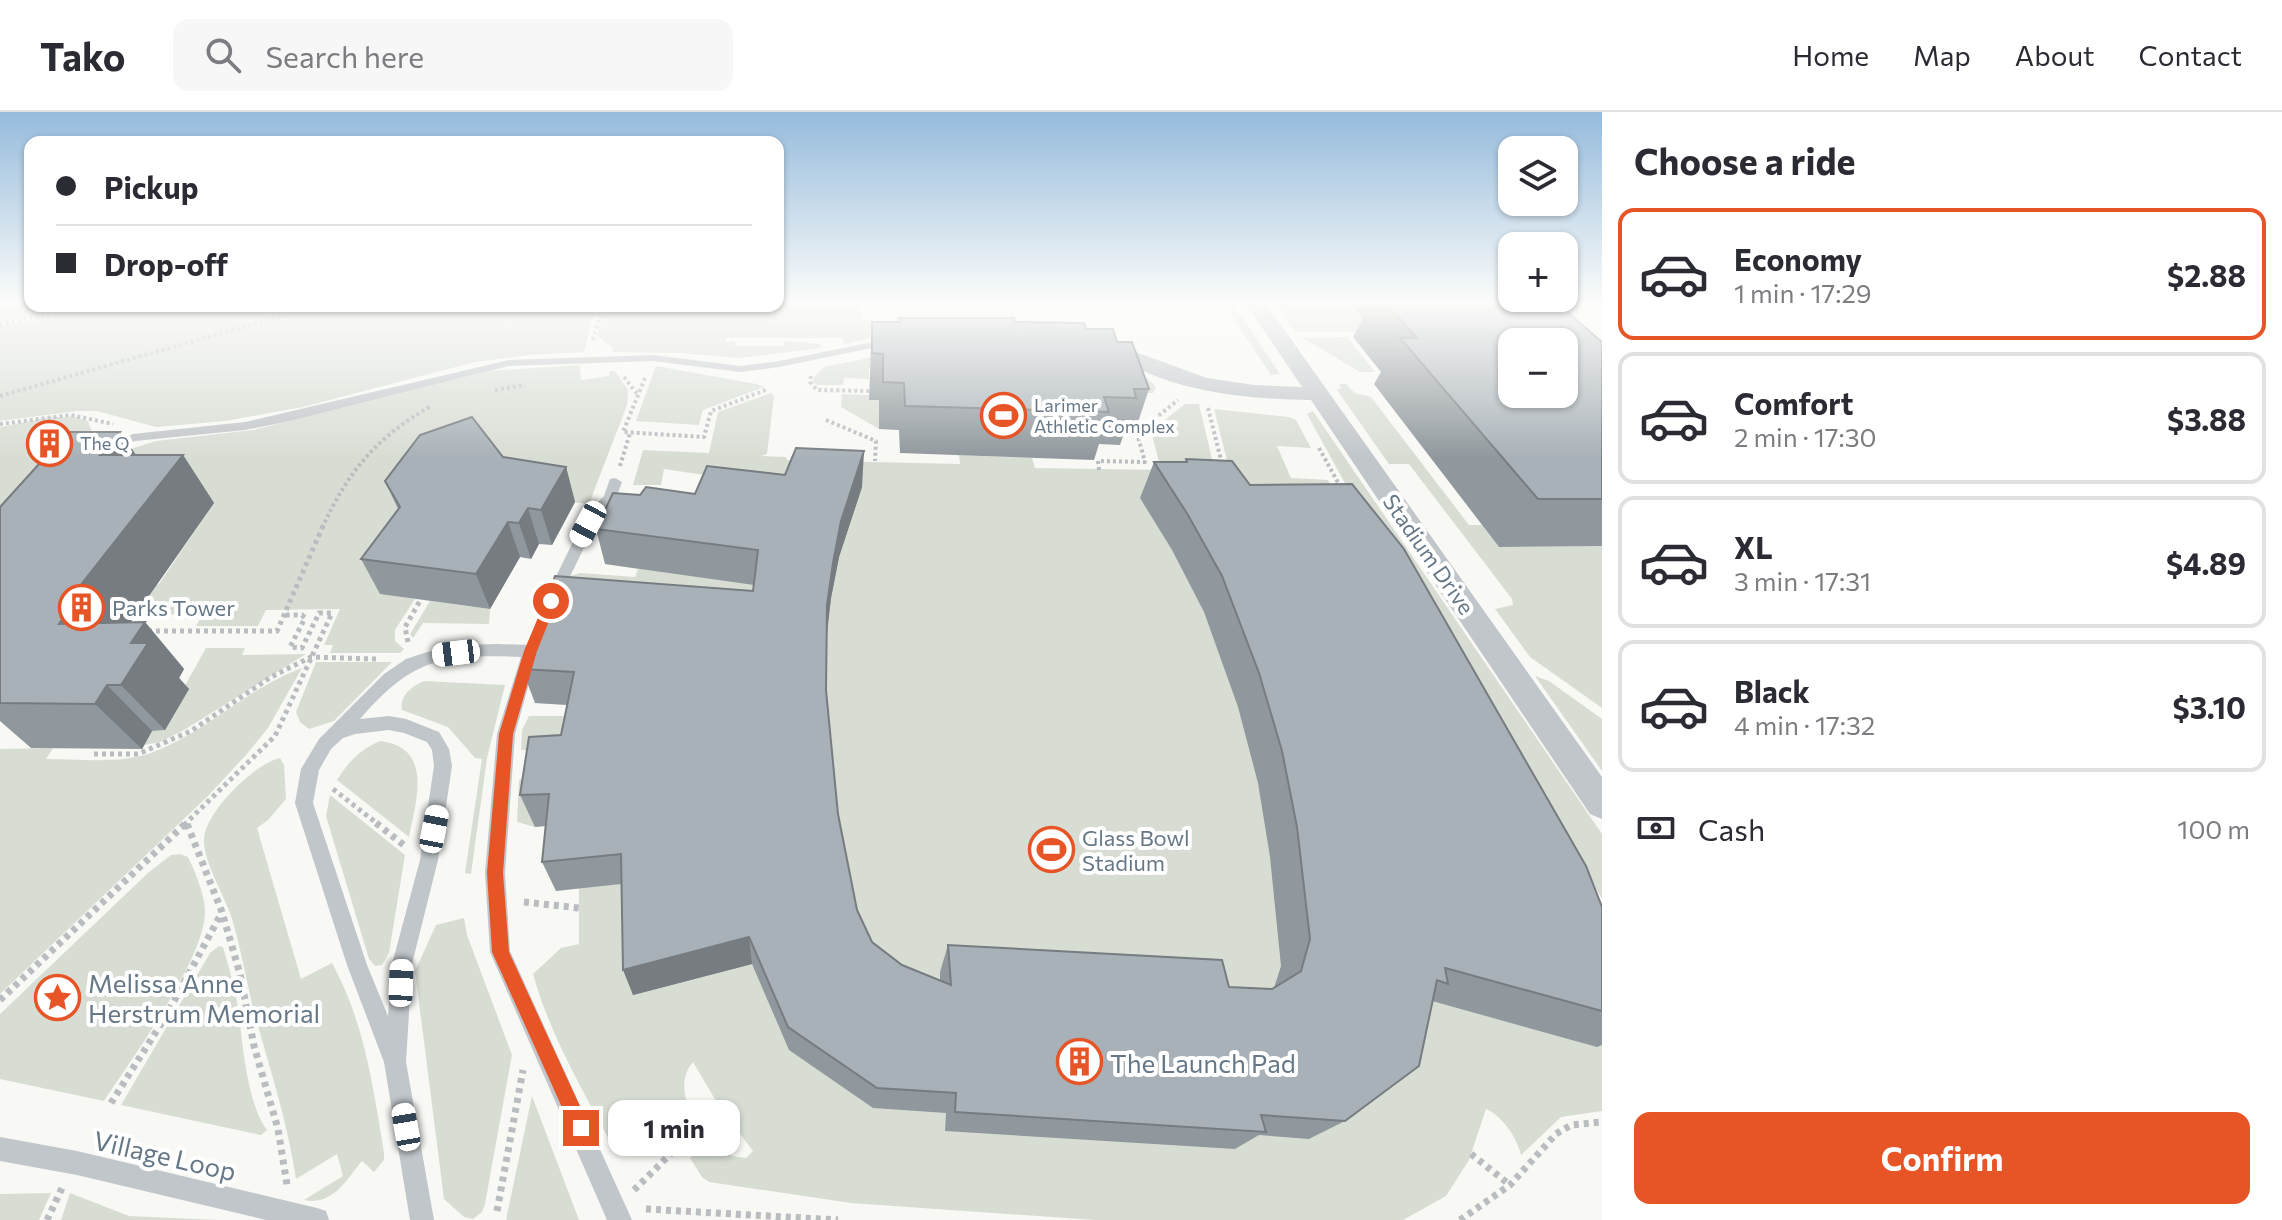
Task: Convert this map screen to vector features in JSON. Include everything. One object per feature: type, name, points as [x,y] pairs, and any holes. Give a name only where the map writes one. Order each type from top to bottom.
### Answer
[{"type":"street","points":[[1123,356],[1206,385],[1251,392],[1319,394]]},
{"type":"street","name":"Stadium Drive","points":[[1292,356],[1602,804]]},
{"type":"lane","points":[[90,456],[133,438],[290,417],[495,365],[552,359],[653,358],[741,369],[821,356]]},
{"type":"lane","points":[[546,613],[588,524],[594,513],[610,498],[615,482]]},
{"type":"lane","points":[[422,1220],[395,1062],[357,965],[304,803],[306,787],[316,755],[397,672],[425,658],[533,645],[506,734],[495,873],[500,952],[618,1214]]},
{"type":"lane","points":[[337,733],[370,724],[406,726],[433,737],[440,749],[443,766],[429,860],[402,964],[395,1062]]},
{"type":"lane","name":"Village Loop","points":[[0,1149],[77,1163],[317,1220]]},
{"type":"path","points":[[0,396],[142,356]]},
{"type":"path","points":[[653,358],[623,432],[704,437],[711,411],[768,389]]},
{"type":"path","points":[[816,370],[810,379],[817,390],[869,391]]},
{"type":"path","points":[[484,391],[534,383]]},
{"type":"path","points":[[1137,433],[1182,397],[1171,394]]},
{"type":"path","points":[[143,631],[277,631],[311,550],[349,474],[362,456],[407,419],[440,401]]},
{"type":"path","points":[[1216,405],[1207,403],[1224,473]]},
{"type":"path","points":[[0,424],[43,416],[88,415],[119,427],[133,438]]},
{"type":"path","points":[[826,420],[876,441],[875,461]]},
{"type":"path","points":[[1099,470],[1098,461],[1145,462],[1133,420]]},
{"type":"path","points":[[622,461],[630,433]]},
{"type":"path","points":[[1319,447],[1345,494]]},
{"type":"path","points":[[421,599],[405,627],[405,640],[425,658]]},
{"type":"path","points":[[0,1000],[187,824],[275,736],[332,613],[285,615]]},
{"type":"path","points":[[302,615],[305,618],[290,647],[302,648],[318,615]]},
{"type":"path","points":[[163,644],[171,631]]},
{"type":"path","points":[[94,754],[138,754],[191,731],[271,677],[311,657],[425,658]]},
{"type":"path","points":[[333,789],[406,847]]},
{"type":"path","points":[[187,824],[222,912],[240,974],[254,1046],[278,1129],[291,1214]]},
{"type":"path","points":[[498,899],[579,908]]},
{"type":"path","points":[[111,1103],[166,1016],[222,912]]},
{"type":"path","points":[[497,1211],[532,1022]]},
{"type":"path","points":[[618,1214],[719,1106]]},
{"type":"path","points":[[1460,1220],[1510,1185],[1556,1134],[1571,1125],[1602,1122]]},
{"type":"path","points":[[1471,1154],[1510,1185]]},
{"type":"path","points":[[47,1220],[63,1186]]},
{"type":"path","points":[[618,1214],[838,1220]]},
{"type":"shaded area","points":[[0,356],[524,356],[475,362],[303,407],[225,421],[156,427],[97,411],[77,411],[0,421]]},
{"type":"shaded area","points":[[712,356],[759,356],[740,358]]},
{"type":"shaded area","points":[[880,356],[1093,356],[1147,378],[1156,387],[1153,393],[1119,393],[869,368],[869,379],[844,378],[843,385],[816,385],[813,381],[815,376],[824,367]]},
{"type":"shaded area","points":[[1258,356],[1268,356],[1280,374],[1271,375]]},
{"type":"shaded area","points":[[1333,356],[1362,356],[1375,372],[1360,372]]},
{"type":"shaded area","points":[[580,365],[581,380],[609,376],[610,371],[615,371],[628,390],[627,405],[589,504],[562,501],[380,593],[415,599],[395,630],[395,641],[404,649],[400,653],[330,653],[333,645],[324,645],[340,609],[266,610],[258,626],[196,626],[203,614],[132,615],[154,585],[159,584],[214,503],[124,451],[156,441],[253,430],[490,371]]},
{"type":"shaded area","points":[[656,366],[764,387],[703,410],[699,425],[636,421]]},
{"type":"shaded area","points":[[1339,384],[1346,384],[1355,393],[1371,397],[1469,525],[1482,525],[1499,547],[1602,546],[1602,708],[1530,657],[1495,609],[1513,605],[1512,599],[1409,464],[1389,464],[1337,390],[1341,388]]},
{"type":"shaded area","name":"Glass Bowl Stadium","points":[[771,393],[774,396],[767,454],[761,456],[786,457],[787,460],[960,464],[959,455],[1032,458],[1035,468],[1161,470],[1151,431],[1185,404],[1199,404],[1215,472],[1230,472],[1214,409],[1296,420],[1311,448],[1277,446],[1291,478],[1328,480],[1602,996],[1602,1111],[1561,1117],[1521,1155],[1508,1128],[1486,1109],[1469,1160],[1446,1196],[1403,1220],[1095,1220],[851,1203],[709,1182],[690,1158],[712,1138],[732,1156],[746,1158],[753,1151],[719,1106],[693,1062],[686,1074],[684,1087],[692,1113],[646,1146],[635,1150],[614,1149],[558,1042],[533,974],[561,948],[579,944],[579,888],[556,891],[558,875],[578,824],[535,827],[517,822],[519,780],[575,751],[521,750],[522,730],[529,716],[595,716],[597,706],[535,703],[564,588],[570,576],[580,573],[635,577],[638,569],[605,564],[745,481],[664,469],[661,485],[633,485],[643,450],[709,453],[718,412]]},
{"type":"shaded area","points":[[842,394],[869,395],[869,400],[879,400],[879,429],[841,407]]},
{"type":"shaded area","points":[[1313,411],[1602,834],[1602,899],[1486,694],[1409,600],[1307,414]]},
{"type":"shaded area","points":[[50,417],[76,417],[88,421],[92,432],[87,440],[0,513],[0,427]]},
{"type":"shaded area","points":[[430,601],[490,609],[489,624],[423,623],[413,638],[410,634]]},
{"type":"shaded area","points":[[206,648],[245,648],[242,655],[306,654],[184,730],[160,742],[144,745],[152,731],[165,730],[188,690],[183,689]]},
{"type":"shaded area","points":[[316,662],[392,662],[334,721],[309,729],[300,722],[296,712]]},
{"type":"shaded area","points":[[302,668],[268,728],[246,755],[208,796],[0,994],[0,749],[53,748],[46,759],[126,759],[151,753],[190,734],[263,687]]},
{"type":"shaded area","points":[[1535,676],[1549,681],[1602,719],[1602,771]]},
{"type":"shaded area","points":[[424,681],[505,685],[487,758],[471,874],[465,873],[482,759],[475,758],[448,727],[402,710],[402,700],[407,692]]},
{"type":"shaded area","points":[[380,741],[397,745],[408,753],[415,765],[417,792],[409,837],[337,780],[356,757]]},
{"type":"shaded area","points":[[280,758],[284,765],[286,799],[257,828],[301,979],[332,963],[352,1009],[366,1056],[384,1153],[384,1160],[374,1172],[362,1161],[338,1190],[314,1201],[304,1200],[343,1176],[337,1154],[296,1179],[284,1118],[253,1007],[236,931],[211,868],[204,839],[213,816],[233,790],[258,769]]},
{"type":"shaded area","points":[[330,795],[405,855],[389,953],[382,965],[375,966],[369,959],[326,816]]},
{"type":"shaded area","points":[[171,855],[188,857],[201,889],[205,910],[202,930],[181,980],[104,1101],[0,1079],[0,1014],[149,872]]},
{"type":"shaded area","points":[[464,918],[467,935],[512,1055],[485,1204],[482,1212],[473,1219],[464,1217],[444,1199],[415,971],[436,925]]},
{"type":"shaded area","points":[[219,946],[223,947],[236,995],[249,1086],[267,1130],[261,1135],[121,1105],[210,953]]},
{"type":"shaded area","points":[[532,1096],[579,1220],[506,1220]]},
{"type":"shaded area","points":[[51,1193],[39,1220],[0,1220],[0,1194]]},
{"type":"shaded area","points":[[70,1193],[129,1216],[218,1220],[61,1220]]},
{"type":"building","points":[[883,356],[1137,356],[1149,389],[1134,389],[1136,398],[1104,397],[1109,412],[905,406],[904,383],[883,382]]},
{"type":"building","points":[[1415,356],[1498,356],[1498,408],[1578,408],[1578,356],[1602,356],[1602,499],[1538,499]]},
{"type":"building","points":[[472,417],[503,457],[566,467],[541,510],[528,508],[519,523],[508,522],[476,574],[361,559],[400,507],[385,481],[420,435]]},
{"type":"building","points":[[68,432],[120,432],[100,455],[183,455],[65,605],[73,604],[59,624],[145,622],[131,643],[148,643],[121,685],[107,685],[95,704],[0,703],[0,507]]},
{"type":"building","points":[[796,448],[864,451],[841,521],[833,563],[827,605],[826,690],[838,814],[857,910],[872,942],[902,965],[951,985],[948,945],[1222,960],[1229,987],[1272,989],[1301,971],[1310,939],[1297,827],[1282,751],[1259,673],[1222,576],[1154,462],[1187,462],[1186,459],[1232,461],[1250,485],[1352,484],[1404,549],[1586,866],[1602,907],[1602,1011],[1445,968],[1448,984],[1437,980],[1419,1066],[1345,1121],[1261,1115],[1266,1132],[955,1112],[956,1093],[877,1088],[788,1027],[749,937],[623,970],[621,854],[542,862],[549,794],[520,795],[529,737],[561,735],[574,672],[522,669],[555,576],[753,591],[758,550],[596,529],[613,493],[640,495],[646,487],[695,494],[707,466],[785,475]]},
{"type":"place","name":"Larimer Athletic Complex","points":[[1003,415]]},
{"type":"place","name":"The Q","points":[[49,443]]},
{"type":"place","name":"Parks Tower","points":[[81,607]]},
{"type":"place","name":"Glass Bowl Stadium","points":[[1051,850]]},
{"type":"place","name":"Melissa Anne Herstrum Memorial","points":[[57,997]]},
{"type":"place","name":"The Launch Pad","points":[[1079,1062]]},
{"type":"route","points":[[551,601],[530,651],[506,734],[495,873],[500,952],[581,1128]]}]
